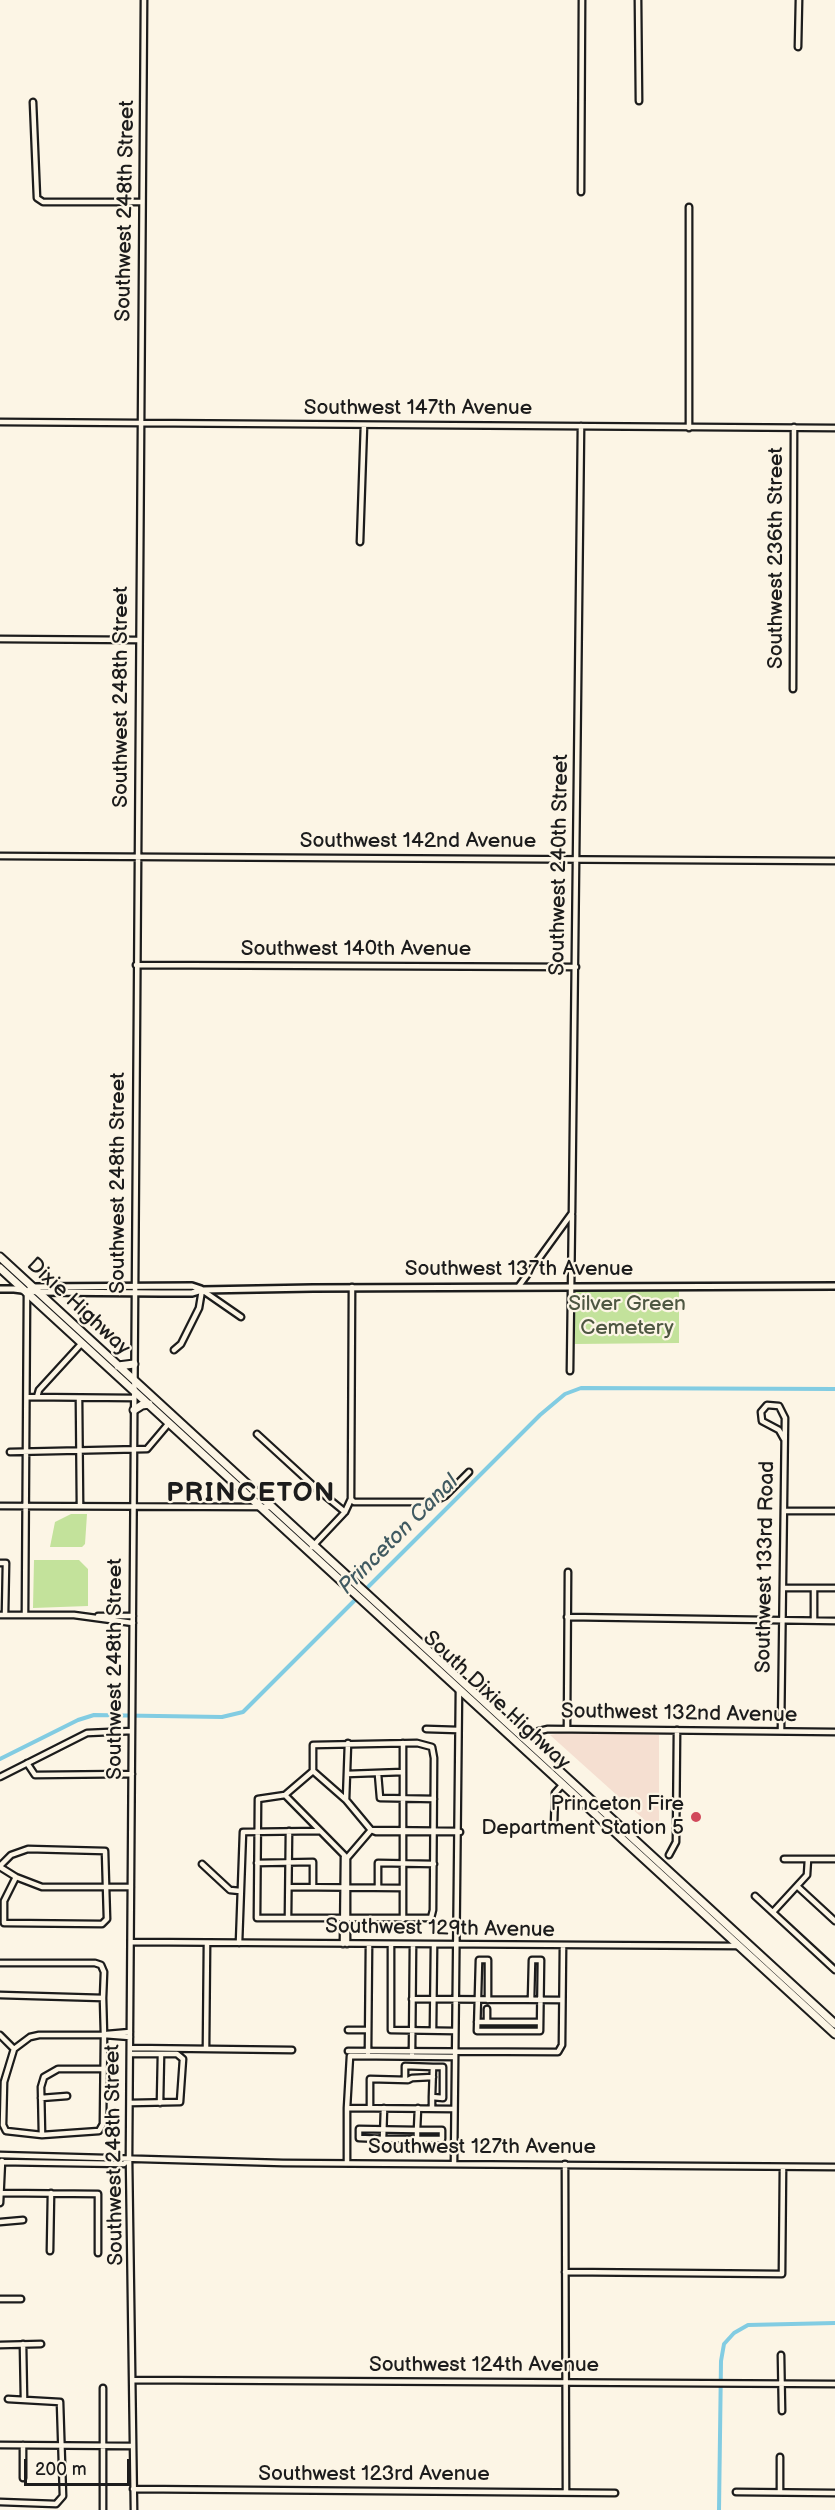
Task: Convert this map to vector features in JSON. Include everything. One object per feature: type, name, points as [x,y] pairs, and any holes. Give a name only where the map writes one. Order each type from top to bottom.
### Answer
[{"type":"highway","name":"Dixie Highway","points":[[0,1257],[12,1269],[24,1289]]},
{"type":"highway","points":[[0,1263],[12,1269]]},
{"type":"highway","name":"Dixie Highway","points":[[0,1268],[24,1289],[37,1296],[134,1381]]},
{"type":"highway","name":"Dixie Highway","points":[[37,1296],[134,1395]]},
{"type":"highway","points":[[118,1366],[135,1364]]},
{"type":"highway","name":"South Dixie Highway","points":[[134,1381],[272,1507],[311,1549]]},
{"type":"highway","name":"South Dixie Highway","points":[[134,1395],[149,1404],[260,1507],[459,1679],[835,2024]]},
{"type":"highway","points":[[134,1410],[149,1404]]},
{"type":"highway","name":"South Dixie Highway","points":[[367,1599],[392,1628],[835,2034]]},
{"type":"highway","points":[[392,1628],[400,1629],[428,1656],[440,1662]]},
{"type":"highway","points":[[484,1713],[492,1716],[515,1736],[524,1739],[528,1748],[563,1784]]},
{"type":"highway","points":[[803,2005],[812,2008],[835,2030]]},
{"type":"main road","name":"Southwest 137th Avenue","points":[[0,1289],[192,1293],[202,1290],[352,1287],[835,1286]]},
{"type":"main road","name":"Southwest 137th Avenue","points":[[37,1296],[134,1290]]},
{"type":"street","name":"Southwest 248th Street","points":[[134,2510],[129,2159],[144,0]]},
{"type":"street","points":[[581,192],[582,0]]},
{"type":"street","points":[[638,0],[639,101]]},
{"type":"street","points":[[798,47],[799,0]]},
{"type":"street","points":[[33,102],[34,194],[43,202],[142,202]]},
{"type":"street","points":[[689,207],[689,428]]},
{"type":"street","name":"Southwest 147th Avenue","points":[[0,422],[835,428]]},
{"type":"street","points":[[360,542],[364,425]]},
{"type":"street","name":"Southwest 240th Street","points":[[570,1371],[581,426]]},
{"type":"street","name":"Southwest 236th Street","points":[[793,689],[794,427]]},
{"type":"street","points":[[0,639],[138,640]]},
{"type":"street","name":"Southwest 142nd Avenue","points":[[0,856],[835,861]]},
{"type":"street","name":"Southwest 140th Avenue","points":[[136,965],[576,968]]},
{"type":"street","points":[[519,1286],[572,1213]]},
{"type":"street","points":[[311,1549],[345,1512],[351,1499],[352,1287]]},
{"type":"street","points":[[24,1289],[27,1308],[25,1614]]},
{"type":"street","points":[[174,1350],[181,1344],[199,1308],[202,1290],[241,1317]]},
{"type":"street","points":[[27,1308],[37,1296]]},
{"type":"street","points":[[37,1397],[39,1390],[82,1343]]},
{"type":"street","points":[[27,1397],[79,1398],[134,1395]]},
{"type":"street","points":[[79,1398],[80,1506]]},
{"type":"street","name":"Southwest 133rd Road","points":[[781,1731],[783,1620],[784,1511],[784,1439],[784,1412],[779,1406],[767,1405],[761,1412],[762,1421],[780,1430],[784,1439]]},
{"type":"street","points":[[10,1452],[147,1449],[169,1423]]},
{"type":"street","points":[[257,1434],[345,1512]]},
{"type":"street","points":[[351,1499],[354,1502],[433,1502],[445,1496],[469,1472]]},
{"type":"street","points":[[0,1506],[272,1507]]},
{"type":"street","points":[[784,1511],[835,1511]]},
{"type":"street","points":[[0,1563],[6,1563],[3,1615],[133,1616]]},
{"type":"street","points":[[567,1729],[568,1572]]},
{"type":"street","points":[[783,1588],[835,1588]]},
{"type":"street","points":[[814,1588],[814,1620]]},
{"type":"street","points":[[90,1616],[133,1623]]},
{"type":"street","points":[[567,1617],[835,1621]]},
{"type":"street","points":[[454,2164],[459,1679]]},
{"type":"street","name":"Southwest 132nd Avenue","points":[[524,1739],[543,1730],[567,1729],[835,1732]]},
{"type":"street","points":[[426,1730],[458,1730]]},
{"type":"street","points":[[669,1855],[676,1842],[677,1730]]},
{"type":"street","points":[[0,1777],[87,1733],[132,1731]]},
{"type":"street","points":[[346,1800],[348,1743]]},
{"type":"street","points":[[403,1743],[403,1919]]},
{"type":"street","points":[[403,1743],[421,1743],[432,1747],[434,1864],[432,1916],[426,1919],[257,1918],[258,1799],[285,1796],[313,1771],[313,1745],[403,1743]]},
{"type":"street","points":[[27,1763],[35,1775],[132,1774]]},
{"type":"street","points":[[313,1771],[346,1800],[371,1830]]},
{"type":"street","points":[[347,1774],[403,1772]]},
{"type":"street","points":[[378,1774],[379,1797],[434,1798]]},
{"type":"street","points":[[554,1825],[555,1793],[563,1784]]},
{"type":"street","points":[[285,1796],[345,1857],[345,1944]]},
{"type":"street","points":[[240,1943],[243,1833],[289,1830],[320,1831]]},
{"type":"street","points":[[288,1918],[289,1830]]},
{"type":"street","points":[[345,1857],[371,1830],[456,1831]]},
{"type":"street","points":[[16,1877],[4,1901],[4,1923],[104,1922],[107,1887],[105,1851],[28,1849],[11,1855],[0,1866],[16,1877],[42,1887],[107,1887],[131,1887]]},
{"type":"street","points":[[784,1859],[835,1859]]},
{"type":"street","points":[[773,1912],[807,1873],[808,1859]]},
{"type":"street","points":[[257,1863],[313,1863],[313,1887]]},
{"type":"street","points":[[378,1887],[378,1863],[434,1864]]},
{"type":"street","points":[[202,1864],[230,1890],[240,1892]]},
{"type":"street","points":[[797,1886],[835,1921]]},
{"type":"street","points":[[289,1887],[402,1888]]},
{"type":"street","points":[[755,1896],[835,1970]]},
{"type":"street","name":"Southwest 129th Avenue","points":[[131,1942],[739,1947],[747,1944]]},
{"type":"street","points":[[206,2049],[207,1943]]},
{"type":"street","points":[[368,2053],[369,1944]]},
{"type":"street","points":[[392,1944],[391,2030],[455,2031]]},
{"type":"street","points":[[412,1944],[412,2054]]},
{"type":"street","points":[[433,2030],[434,1945]]},
{"type":"street","points":[[348,2051],[412,2054],[558,2052],[562,2045],[563,1946]]},
{"type":"street","points":[[488,2000],[488,1960],[479,1960],[477,2031],[540,2031],[541,1960],[532,1960],[531,2000]]},
{"type":"street","points":[[0,1963],[101,1965],[104,1972],[103,1998],[104,2035],[104,2069],[103,2124],[99,2131],[42,2135],[6,2131],[3,2125],[3,2073],[14,2049],[30,2037],[39,2035],[104,2035],[130,2034]]},
{"type":"street","points":[[0,1995],[103,1998]]},
{"type":"street","points":[[412,1999],[562,2001]]},
{"type":"street","points":[[487,2009],[487,2022]]},
{"type":"street","points":[[477,2022],[540,2022]]},
{"type":"street","points":[[348,2030],[368,2030]]},
{"type":"street","points":[[0,2035],[14,2049]]},
{"type":"street","points":[[130,2051],[292,2050]]},
{"type":"street","points":[[130,2051],[182,2055],[181,2101],[130,2103]]},
{"type":"street","points":[[347,2163],[348,2058],[368,2053]]},
{"type":"street","points":[[160,2103],[161,2054]]},
{"type":"street","points":[[405,2080],[405,2066],[443,2067],[443,2098],[432,2097]]},
{"type":"street","points":[[432,2108],[433,2067]]},
{"type":"street","points":[[42,2135],[41,2086],[49,2072],[58,2069],[104,2069]]},
{"type":"street","points":[[370,2108],[370,2079],[433,2078]]},
{"type":"street","points":[[41,2098],[67,2096]]},
{"type":"street","points":[[347,2108],[454,2109]]},
{"type":"street","points":[[383,2139],[384,2108]]},
{"type":"street","points":[[417,2139],[418,2108]]},
{"type":"street","points":[[359,2129],[383,2129],[442,2130],[442,2139],[359,2138],[359,2129]]},
{"type":"street","points":[[0,2203],[1,2159]]},
{"type":"street","name":"Southwest 127th Avenue","points":[[1,2159],[124,2164],[129,2159],[835,2167]]},
{"type":"street","points":[[565,2164],[566,2492]]},
{"type":"street","points":[[565,2272],[782,2274],[783,2167]]},
{"type":"street","points":[[0,2191],[98,2194],[98,2253]]},
{"type":"street","points":[[50,2251],[51,2193]]},
{"type":"street","points":[[0,2222],[23,2220]]},
{"type":"street","points":[[0,2299],[21,2299]]},
{"type":"street","points":[[23,2344],[24,2399]]},
{"type":"street","points":[[0,2345],[41,2344]]},
{"type":"street","points":[[781,2355],[782,2411]]},
{"type":"street","name":"Southwest 124th Avenue","points":[[133,2380],[835,2385]]},
{"type":"street","points":[[102,2388],[103,2510]]},
{"type":"street","points":[[0,2502],[60,2502],[63,2496],[60,2402],[8,2399]]},
{"type":"street","points":[[0,2445],[133,2446]]},
{"type":"street","points":[[23,2445],[23,2478]]},
{"type":"street","points":[[780,2457],[780,2492]]},
{"type":"street","name":"Southwest 123rd Avenue","points":[[133,2489],[615,2493]]},
{"type":"street","points":[[736,2492],[835,2493]]},
{"type":"shaded area","points":[[567,1732],[659,1735],[659,1833],[550,1735]]},
{"type":"green space","name":"Silver Green Cemetery","points":[[575,1291],[679,1291],[679,1343],[575,1344]]},
{"type":"green space","points":[[71,1514],[87,1514],[85,1544],[82,1547],[50,1547],[55,1522]]},
{"type":"green space","points":[[34,1560],[79,1560],[88,1569],[88,1606],[33,1608]]},
{"type":"waterway","name":"Princeton Canal","points":[[0,1759],[78,1720],[94,1715],[222,1717],[243,1712],[540,1415],[565,1394],[581,1388],[835,1389]]},
{"type":"waterway","name":"Princeton Canal","points":[[719,2510],[721,2361],[724,2344],[734,2333],[748,2325],[835,2323]]},
{"type":"place","name":"Princeton Fire Department Station 5","points":[[696,1817]]},
{"type":"district","name":"PRINCETON","points":[[251,1494]]}]
